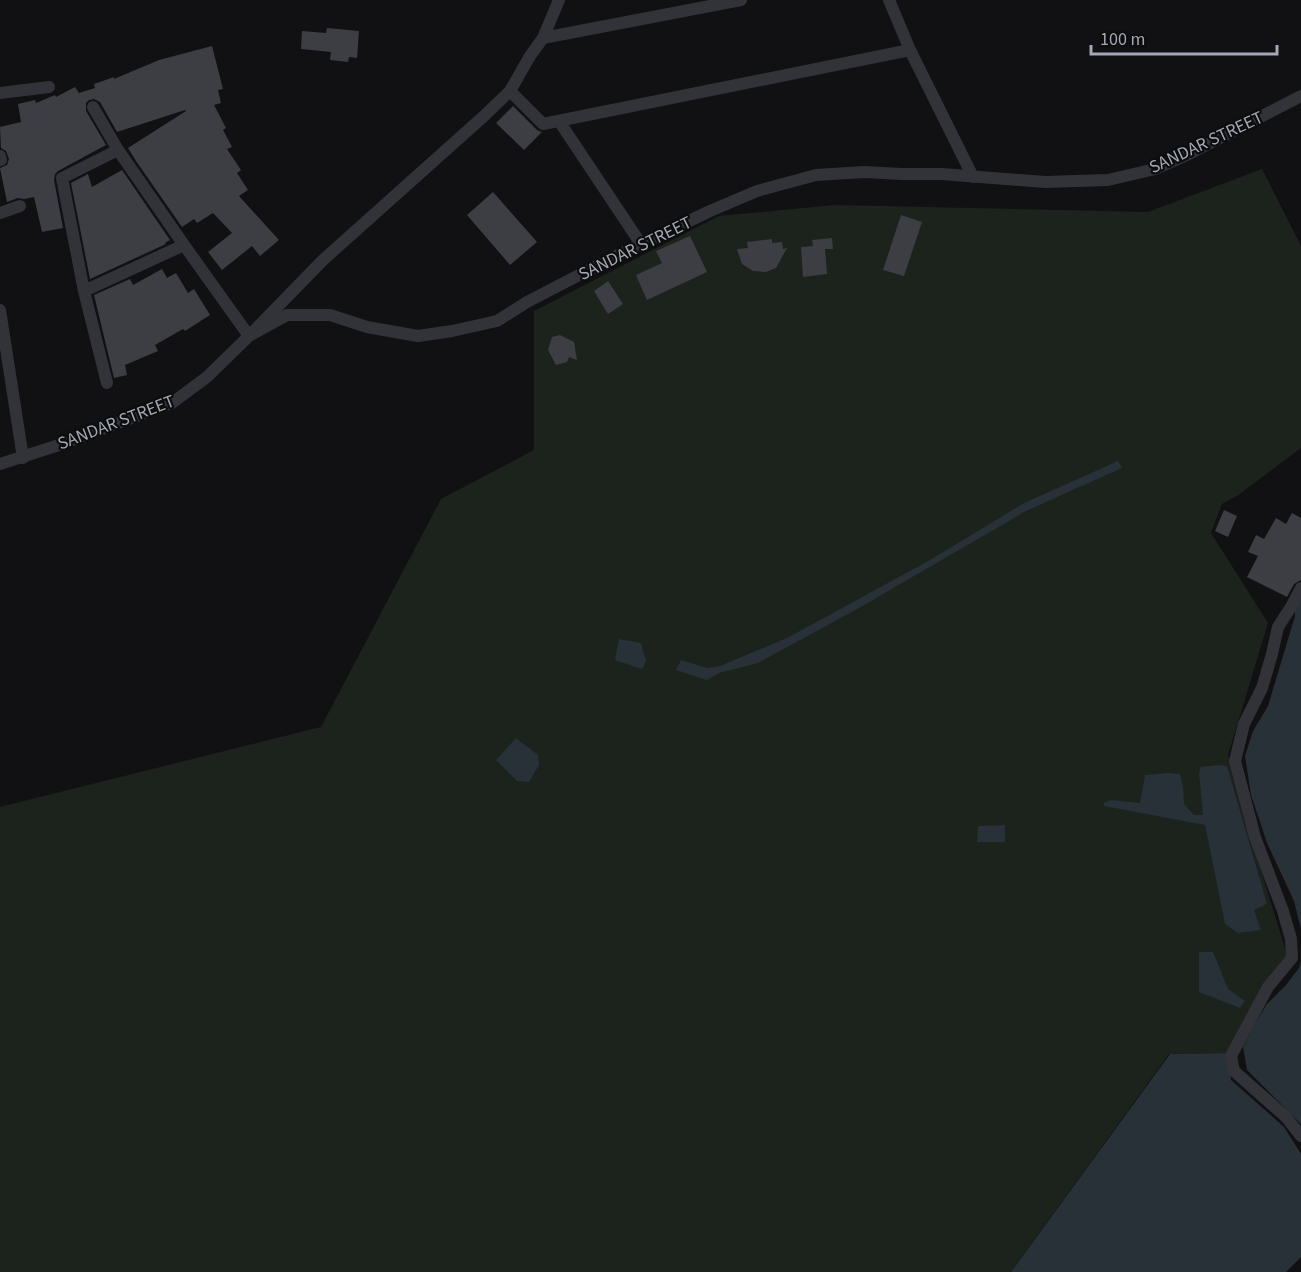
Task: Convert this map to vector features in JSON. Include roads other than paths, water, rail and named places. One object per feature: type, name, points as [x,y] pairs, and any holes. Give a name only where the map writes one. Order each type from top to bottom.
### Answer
[{"type":"street","points":[[93,107],[118,150],[249,336],[323,260],[510,92],[543,38],[558,0]]},
{"type":"street","points":[[543,38],[741,0]]},
{"type":"street","points":[[889,0],[910,50],[974,177]]},
{"type":"street","points":[[510,92],[543,124],[910,50]]},
{"type":"street","points":[[0,93],[49,87]]},
{"type":"street","name":"SANDAR STREET","points":[[0,464],[23,458],[172,403],[207,377],[249,336],[287,315],[330,315],[367,327],[418,336],[452,331],[497,321],[527,302],[641,244],[757,190],[816,175],[864,172],[942,174],[1045,182],[1108,180],[1155,169],[1301,96]]},
{"type":"street","points":[[559,121],[641,244]]},
{"type":"street","points":[[107,383],[84,291],[62,178],[118,150]]},
{"type":"street","points":[[0,213],[20,206]]},
{"type":"street","points":[[84,291],[184,245]]},
{"type":"street","points":[[0,310],[23,458]]},
{"type":"street","points":[[1301,588],[1278,627],[1262,688],[1244,724],[1235,761],[1256,837],[1283,911],[1291,939],[1292,958],[1268,987],[1231,1056],[1234,1071],[1286,1117],[1301,1136]]}]
